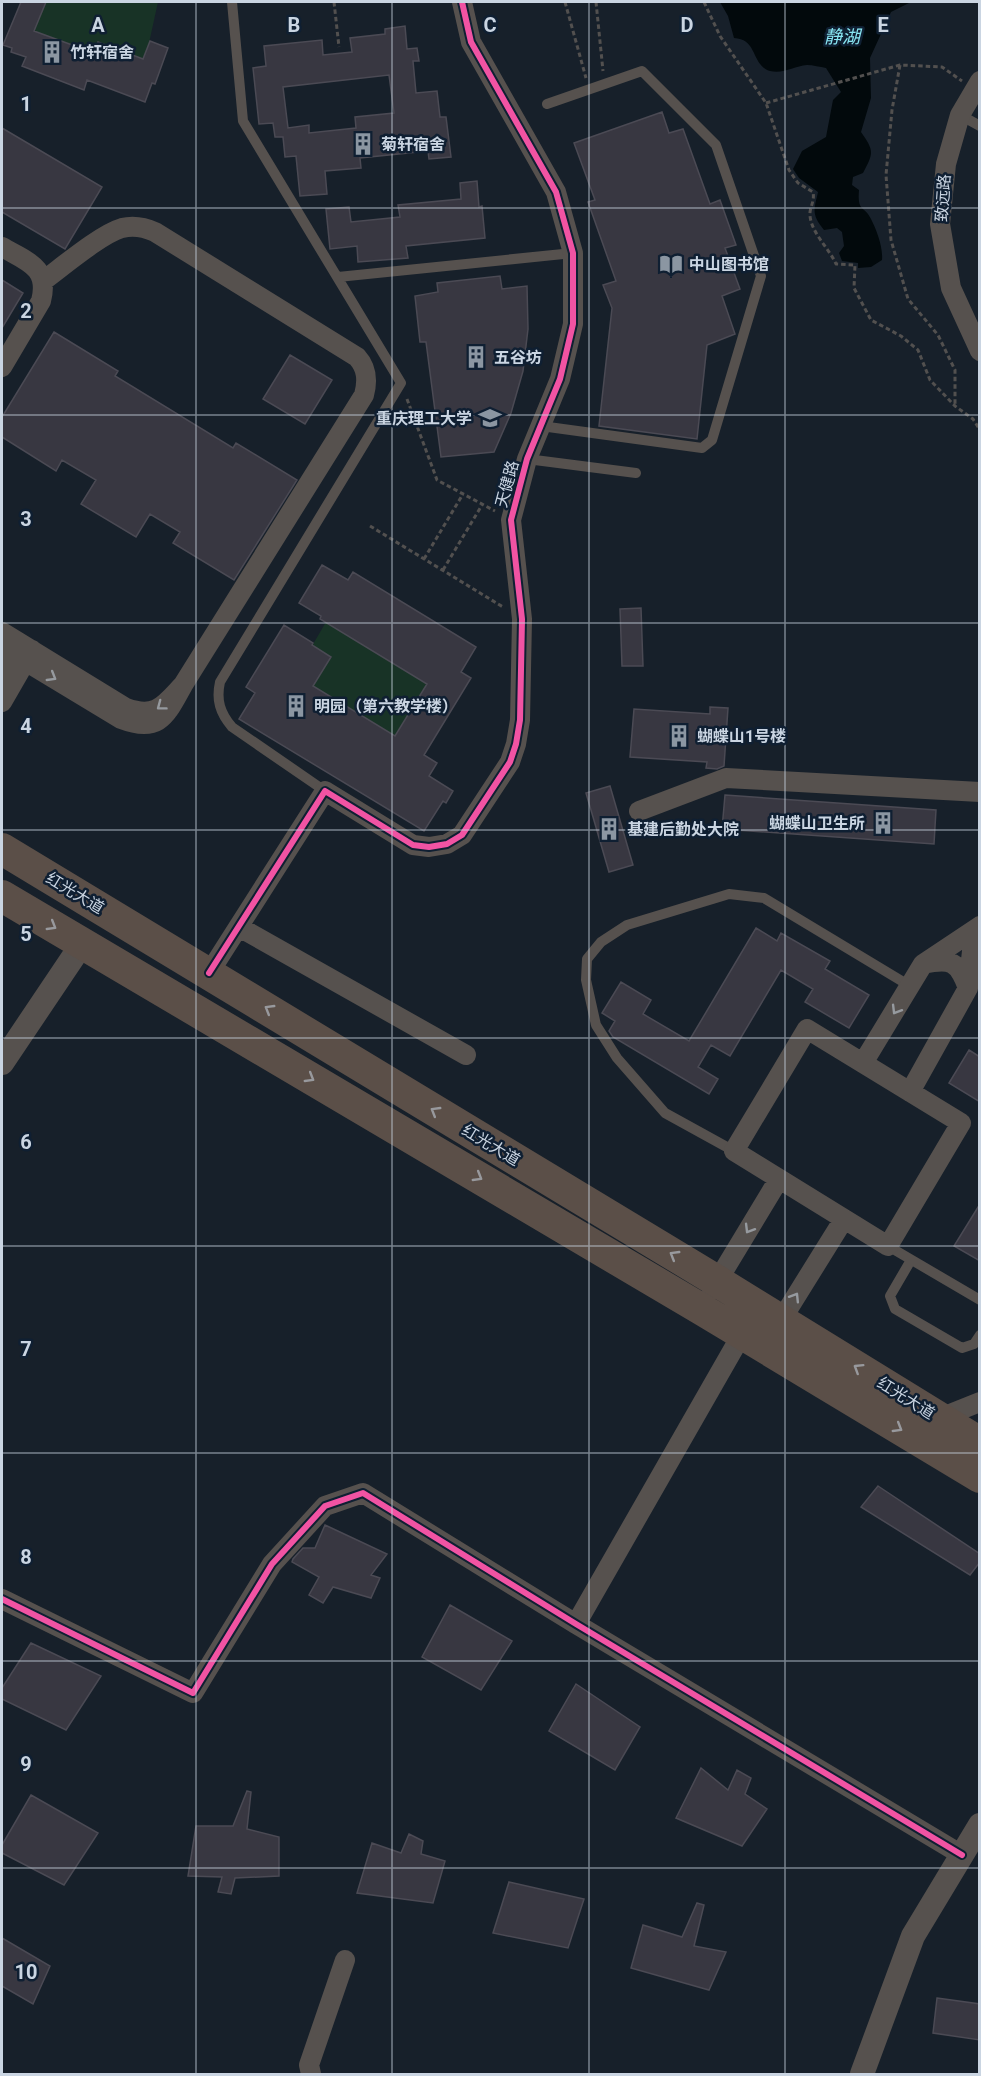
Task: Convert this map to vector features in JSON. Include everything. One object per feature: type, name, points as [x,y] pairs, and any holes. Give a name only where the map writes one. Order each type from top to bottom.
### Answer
[{"type":"main road","name":"红光大道","points":[[2,849],[717,1281],[980,1443]]},
{"type":"main road","name":"红光大道","points":[[2,896],[701,1309],[980,1477]]},
{"type":"street","name":"天健路","points":[[325,791],[413,845],[429,847],[447,844],[462,835],[510,762],[516,744],[520,720],[522,619],[511,520],[527,459],[560,379],[573,324],[573,252],[556,192],[471,42],[462,2]]},
{"type":"street","name":"致远路","points":[[977,85],[960,115],[946,164],[940,224],[951,288],[980,351]]},
{"type":"street","points":[[2,632],[18,651],[121,719],[141,724],[158,722],[164,718],[364,395],[367,386],[366,370],[357,357],[155,231],[144,227],[122,228],[109,234],[43,281]]},
{"type":"street","points":[[2,247],[32,264],[39,271],[44,290],[41,301],[2,367]]},
{"type":"street","points":[[2,673],[18,651]]},
{"type":"street","points":[[2,702],[18,651]]},
{"type":"street","points":[[639,811],[726,778],[980,792]]},
{"type":"street","points":[[209,973],[325,791]]},
{"type":"street","points":[[863,1063],[923,964],[980,926]]},
{"type":"street","points":[[910,1092],[968,987],[972,951],[980,926]]},
{"type":"street","points":[[239,927],[466,1055]]},
{"type":"street","points":[[2,1063],[82,944]]},
{"type":"street","points":[[923,964],[939,960],[953,963],[962,972],[968,987]]},
{"type":"street","points":[[807,1029],[910,1092],[961,1123],[888,1246],[734,1151],[807,1029]]},
{"type":"street","points":[[701,1309],[779,1179]]},
{"type":"street","points":[[576,1624],[753,1341],[780,1320],[844,1219]]},
{"type":"street","points":[[940,1418],[980,1402]]},
{"type":"street","points":[[2,1599],[193,1692],[272,1564],[325,1506],[363,1493],[576,1624],[962,1855]]},
{"type":"street","points":[[862,2074],[913,1936],[980,1825]]},
{"type":"street","points":[[311,2074],[309,2065],[345,1960]]},
{"type":"lane","points":[[232,2],[243,121],[401,383],[220,682],[219,707],[224,718],[232,727],[325,791]]},
{"type":"lane","points":[[541,426],[702,448],[712,440],[761,276],[716,144],[642,71],[547,104]]},
{"type":"lane","points":[[960,115],[980,126]]},
{"type":"lane","points":[[338,277],[573,252]]},
{"type":"lane","points":[[527,459],[636,473]]},
{"type":"lane","points":[[734,1151],[664,1113],[617,1058],[596,1025],[586,980],[587,959],[602,942],[627,925],[729,894],[764,898],[910,986]]},
{"type":"lane","points":[[888,1246],[980,1300]]},
{"type":"lane","points":[[911,1260],[890,1296],[895,1309],[962,1348],[974,1344],[980,1335]]},
{"type":"path","points":[[334,2],[339,46]]},
{"type":"path","points":[[565,2],[589,90]]},
{"type":"path","points":[[596,2],[604,85]]},
{"type":"path","points":[[704,2],[720,36],[766,103],[789,170],[798,183],[813,192],[815,200],[809,214],[816,233],[831,251],[836,264],[855,266],[854,288],[871,320],[901,336],[918,350],[930,380],[955,406],[973,420],[980,430]]},
{"type":"path","points":[[766,103],[900,65],[942,67],[977,85]]},
{"type":"path","points":[[900,65],[892,110],[886,175],[891,240],[908,298],[938,335],[955,370],[955,406]]},
{"type":"path","points":[[401,383],[437,480],[511,520]]},
{"type":"path","points":[[424,559],[463,494]]},
{"type":"path","points":[[443,570],[482,505]]},
{"type":"path","points":[[370,526],[522,619]]},
{"type":"green space","points":[[45,2],[158,2],[143,59],[98,42],[94,53],[34,31]]},
{"type":"green space","points":[[326,622],[427,684],[395,736],[295,675]]},
{"type":"water","name":"静湖","points":[[720,2],[911,2],[891,12],[870,58],[871,98],[861,132],[868,143],[871,156],[863,173],[853,177],[852,185],[859,190],[860,206],[869,215],[881,244],[882,260],[871,267],[858,268],[858,263],[842,261],[839,253],[844,246],[842,232],[837,228],[824,230],[815,212],[818,192],[799,178],[793,169],[802,151],[826,137],[833,100],[841,92],[826,68],[807,65],[775,72],[764,68],[747,43],[742,39],[734,38],[728,16]]},
{"type":"building","name":"竹轩宿舍","points":[[21,2],[46,2],[34,31],[94,53],[98,42],[143,59],[150,41],[168,48],[155,84],[152,83],[145,102],[87,80],[84,90],[22,66],[26,57],[11,52],[12,48],[3,45]]},
{"type":"building","name":"菊轩宿舍","points":[[405,26],[407,49],[417,48],[419,61],[413,61],[416,93],[437,91],[440,117],[446,117],[451,157],[429,159],[428,151],[360,158],[361,168],[325,171],[327,194],[300,196],[296,156],[285,157],[283,137],[275,137],[273,123],[259,124],[253,68],[266,66],[264,46],[322,40],[323,55],[352,52],[350,38],[385,34],[385,29]],"holes":[[[389,75],[394,113],[355,117],[356,128],[309,133],[309,125],[288,128],[283,87]]]},
{"type":"building","name":"中山图书馆","points":[[662,112],[669,133],[683,129],[710,204],[720,200],[736,245],[725,248],[740,289],[722,296],[735,334],[707,345],[697,439],[599,426],[612,308],[603,285],[616,281],[588,202],[595,200],[574,143]]},
{"type":"building","points":[[2,128],[102,187],[65,249],[2,212]]},
{"type":"building","points":[[477,181],[485,238],[406,246],[408,258],[358,262],[357,246],[330,249],[326,209],[349,207],[351,222],[400,217],[398,205],[461,199],[460,183]]},
{"type":"building","name":"五谷坊","points":[[500,276],[502,289],[527,286],[528,329],[523,371],[511,413],[494,452],[441,457],[426,342],[420,342],[415,296],[438,292],[437,283]]},
{"type":"building","points":[[2,280],[23,293],[2,328]]},
{"type":"building","points":[[54,332],[118,371],[115,376],[233,448],[236,443],[297,480],[234,580],[173,543],[180,532],[150,514],[136,537],[81,504],[96,480],[62,460],[56,471],[2,437],[2,417]]},
{"type":"building","points":[[290,355],[332,380],[305,424],[263,399]]},
{"type":"building","name":"明园（第六教学楼）","points":[[322,565],[348,580],[353,572],[476,647],[461,672],[471,678],[424,755],[437,763],[429,776],[453,791],[446,803],[443,801],[424,831],[239,719],[255,693],[246,687],[284,625],[331,657],[313,686],[395,736],[427,684],[320,619],[321,616],[299,603]]},
{"type":"building","points":[[641,608],[643,666],[622,666],[620,609]]},
{"type":"building","name":"蝴蝶山1号楼","points":[[710,707],[728,708],[724,766],[717,769],[706,768],[707,762],[630,757],[634,709],[710,714]]},
{"type":"building","name":"基建后勤处大院","points":[[610,786],[633,865],[609,872],[586,793]]},
{"type":"building","points":[[725,795],[936,810],[934,844],[722,829]]},
{"type":"building","points":[[756,928],[777,941],[781,933],[830,961],[825,969],[869,995],[849,1028],[805,1002],[813,989],[781,970],[730,1056],[711,1045],[698,1067],[718,1079],[709,1094],[613,1037],[609,1031],[615,1021],[602,1013],[621,982],[651,1000],[643,1014],[689,1041]]},
{"type":"building","points":[[969,1050],[980,1057],[980,1102],[949,1083]]},
{"type":"building","points":[[980,1204],[980,1261],[954,1246]]},
{"type":"building","points":[[878,1486],[980,1554],[980,1562],[970,1575],[861,1507]]},
{"type":"building","points":[[325,1525],[387,1554],[371,1575],[380,1578],[371,1598],[333,1587],[323,1603],[309,1595],[319,1577],[292,1562],[303,1548],[315,1548]]},
{"type":"building","points":[[450,1605],[512,1641],[481,1690],[422,1657]]},
{"type":"building","points":[[31,1643],[101,1676],[66,1730],[2,1699],[2,1688]]},
{"type":"building","points":[[576,1684],[640,1727],[615,1770],[549,1731]]},
{"type":"building","points":[[701,1768],[728,1790],[737,1770],[751,1778],[745,1794],[767,1809],[742,1846],[676,1818]]},
{"type":"building","points":[[247,1791],[251,1792],[247,1829],[279,1837],[279,1876],[235,1878],[231,1894],[218,1892],[222,1877],[188,1876],[196,1826],[233,1826]]},
{"type":"building","points":[[31,1795],[98,1833],[64,1885],[2,1853],[2,1845]]},
{"type":"building","points":[[409,1834],[423,1841],[421,1854],[445,1861],[433,1903],[357,1893],[372,1843],[401,1853]]},
{"type":"building","points":[[509,1882],[584,1899],[568,1948],[493,1933]]},
{"type":"building","points":[[697,1903],[704,1905],[694,1946],[726,1952],[709,1990],[631,1968],[643,1925],[682,1937]]},
{"type":"building","points":[[2,1938],[50,1966],[33,2004],[2,1986]]},
{"type":"building","points":[[937,1998],[980,2004],[980,2040],[933,2033]]},
{"type":"cycle path","points":[[209,973],[325,791],[413,845],[429,847],[447,844],[462,835],[510,762],[516,744],[520,720],[522,619],[511,520],[527,459],[560,379],[573,324],[573,253],[556,192],[471,42],[462,2]]},
{"type":"cycle path","points":[[2,1599],[193,1693],[272,1564],[325,1506],[363,1493],[576,1624],[962,1855]]},
{"type":"place","name":"竹轩宿舍","points":[[52,52]]},
{"type":"place","name":"菊轩宿舍","points":[[363,144]]},
{"type":"place","name":"中山图书馆","points":[[671,264]]},
{"type":"place","name":"五谷坊","points":[[476,357]]},
{"type":"place","name":"重庆理工大学","points":[[490,418]]},
{"type":"place","name":"明园（第六教学楼）","points":[[296,706]]},
{"type":"place","name":"蝴蝶山1号楼","points":[[679,736]]},
{"type":"place","name":"蝴蝶山卫生所","points":[[883,823]]},
{"type":"place","name":"基建后勤处大院","points":[[609,829]]}]
